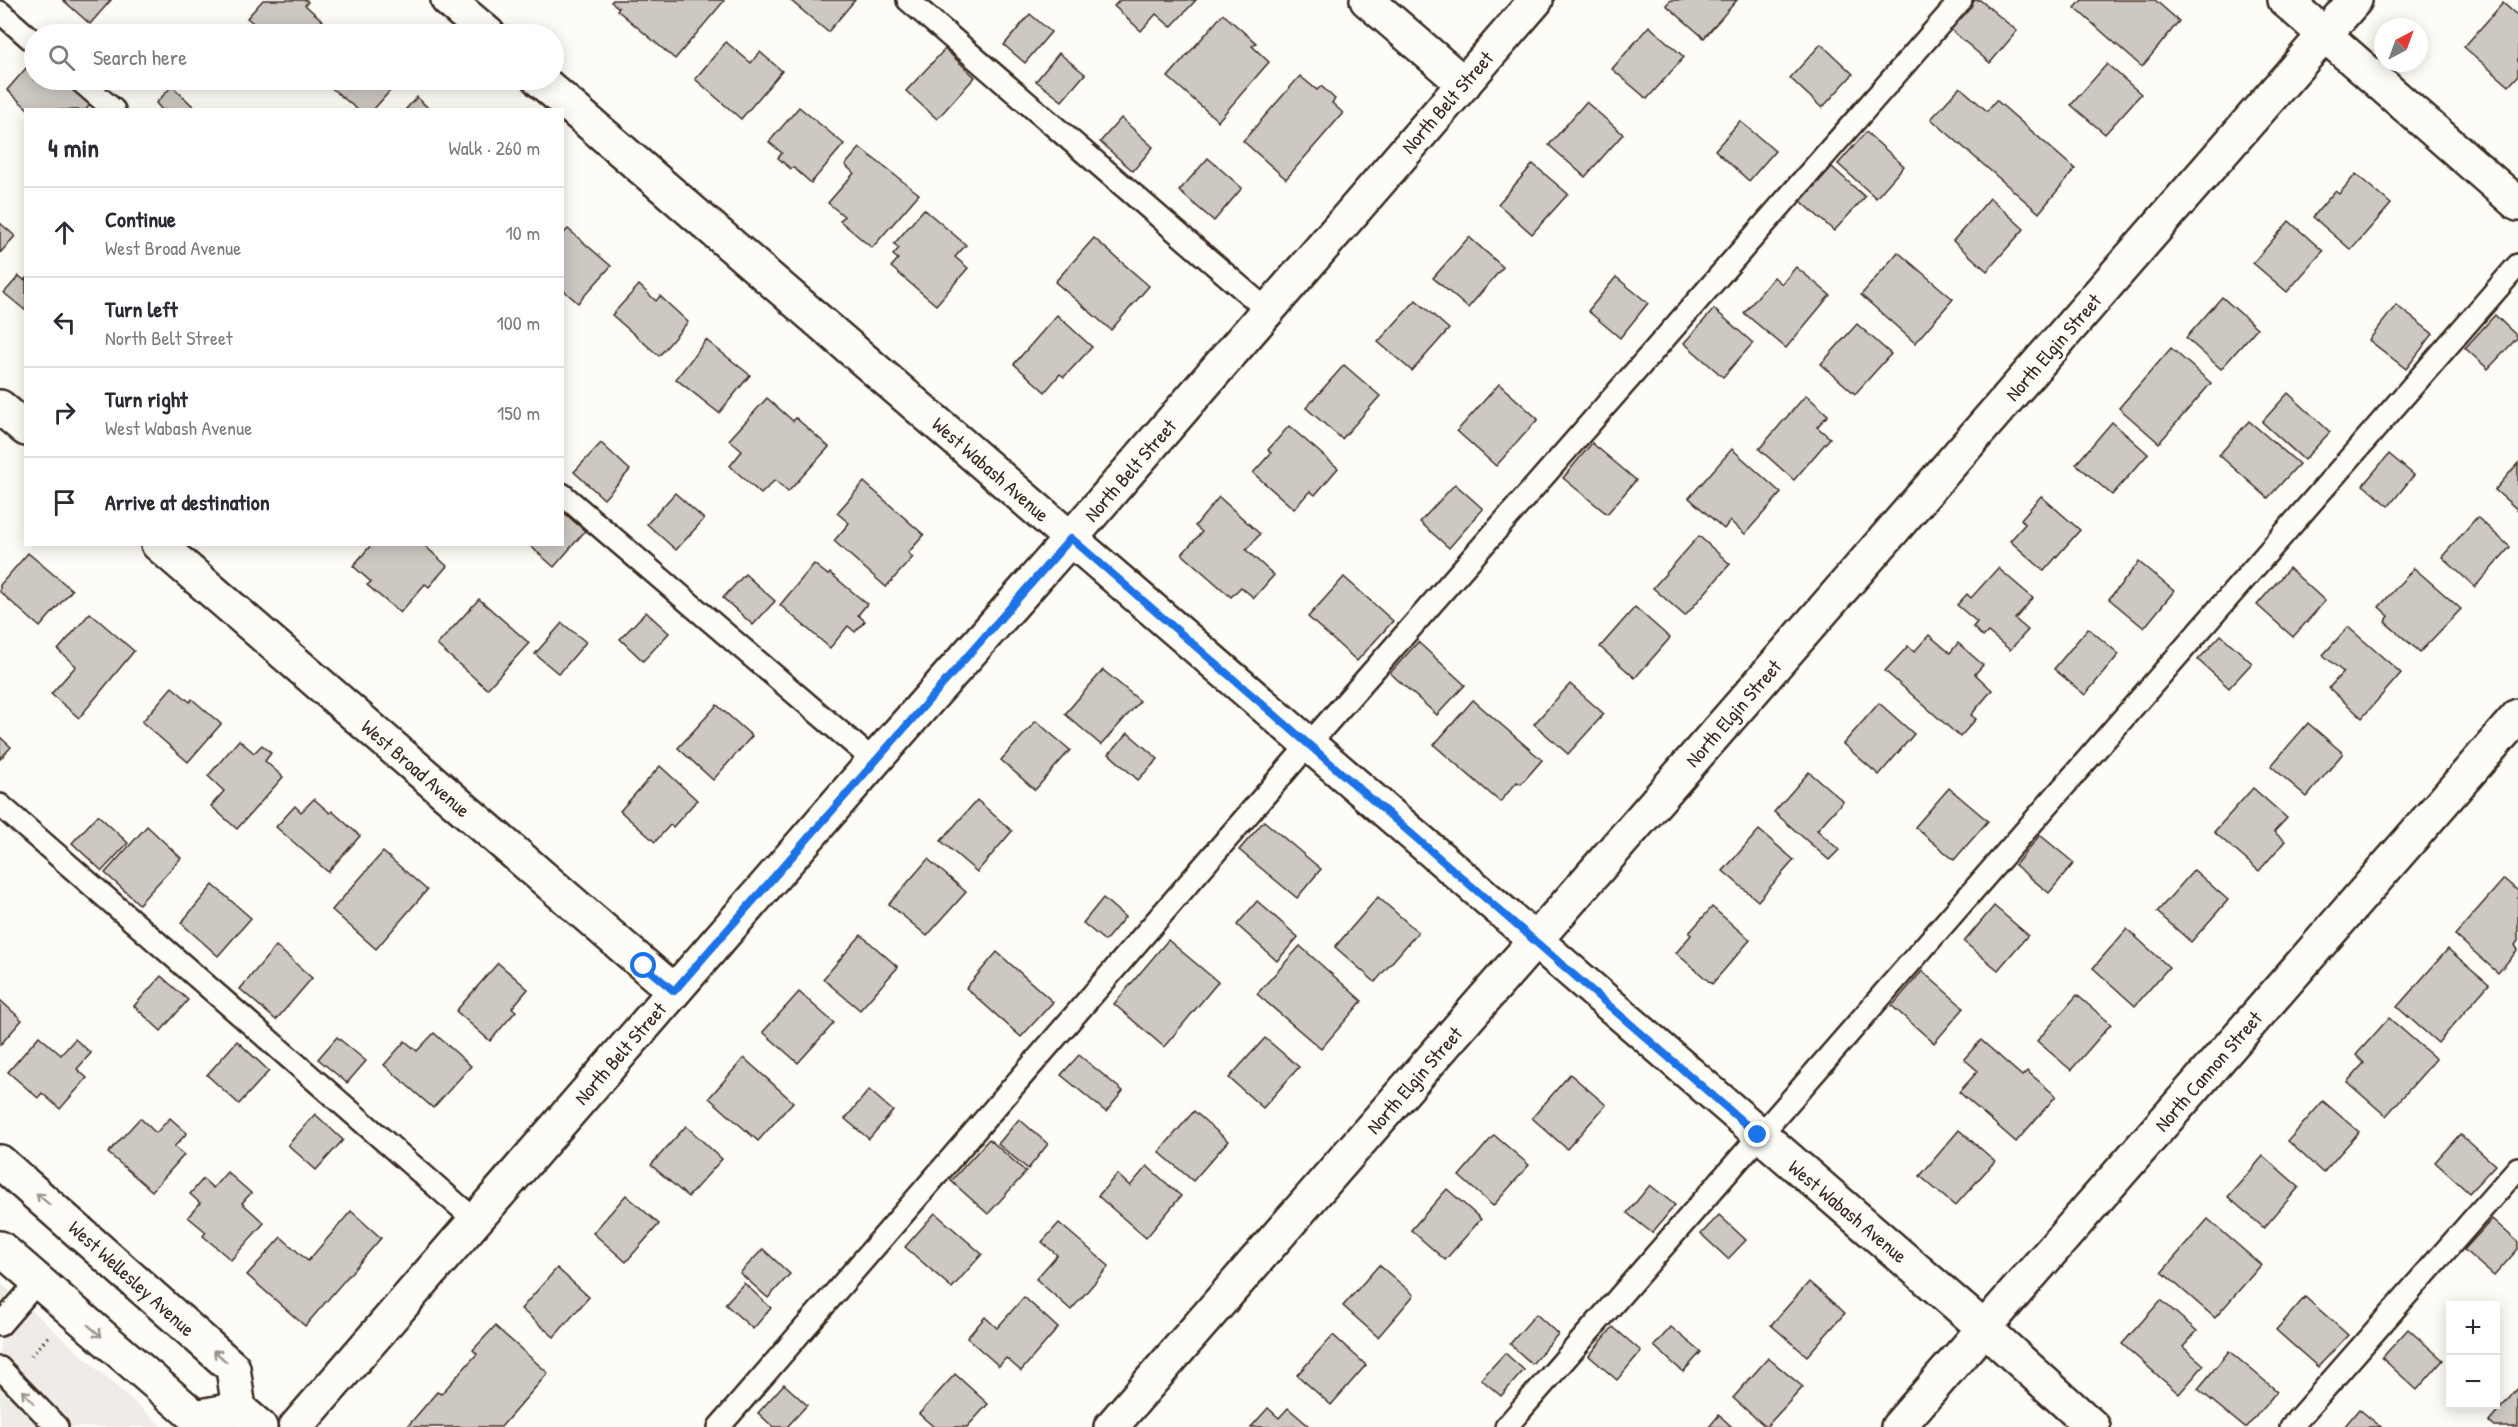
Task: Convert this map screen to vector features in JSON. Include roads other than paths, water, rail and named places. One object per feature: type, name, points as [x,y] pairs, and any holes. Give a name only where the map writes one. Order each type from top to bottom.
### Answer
[{"type":"street","points":[[448,0],[476,24]]},
{"type":"street","points":[[1367,0],[1464,84]]},
{"type":"street","name":"North Belt Street","points":[[296,1427],[874,760],[1071,538],[1536,0]]},
{"type":"street","points":[[2285,0],[2518,204]]},
{"type":"street","name":"North Elgin Street","points":[[1112,1427],[2355,0]]},
{"type":"street","name":"West Wabash Avenue","points":[[552,90],[1984,1328],[2093,1427]]},
{"type":"street","points":[[0,407],[24,427]]},
{"type":"street","name":"West Broad Avenue","points":[[160,546],[674,991]]},
{"type":"street","name":"North Cannon Street","points":[[1898,1427],[2518,716]]},
{"type":"street","name":"West Wellesley Avenue","points":[[0,1162],[233,1368],[249,1418],[195,1417],[0,1248]]},
{"type":"lane","points":[[908,0],[1267,310]]},
{"type":"lane","points":[[719,1427],[1309,744],[1960,0]]},
{"type":"lane","points":[[0,12],[24,33]]},
{"type":"lane","points":[[91,90],[112,108]]},
{"type":"lane","points":[[1506,1427],[2518,265]]},
{"type":"lane","points":[[564,496],[874,760]]},
{"type":"lane","points":[[0,805],[476,1221]]},
{"type":"lane","points":[[2291,1427],[2518,1168]]},
{"type":"lane","points":[[0,1325],[38,1281]]},
{"type":"lane","points":[[0,1368],[57,1427]]}]
